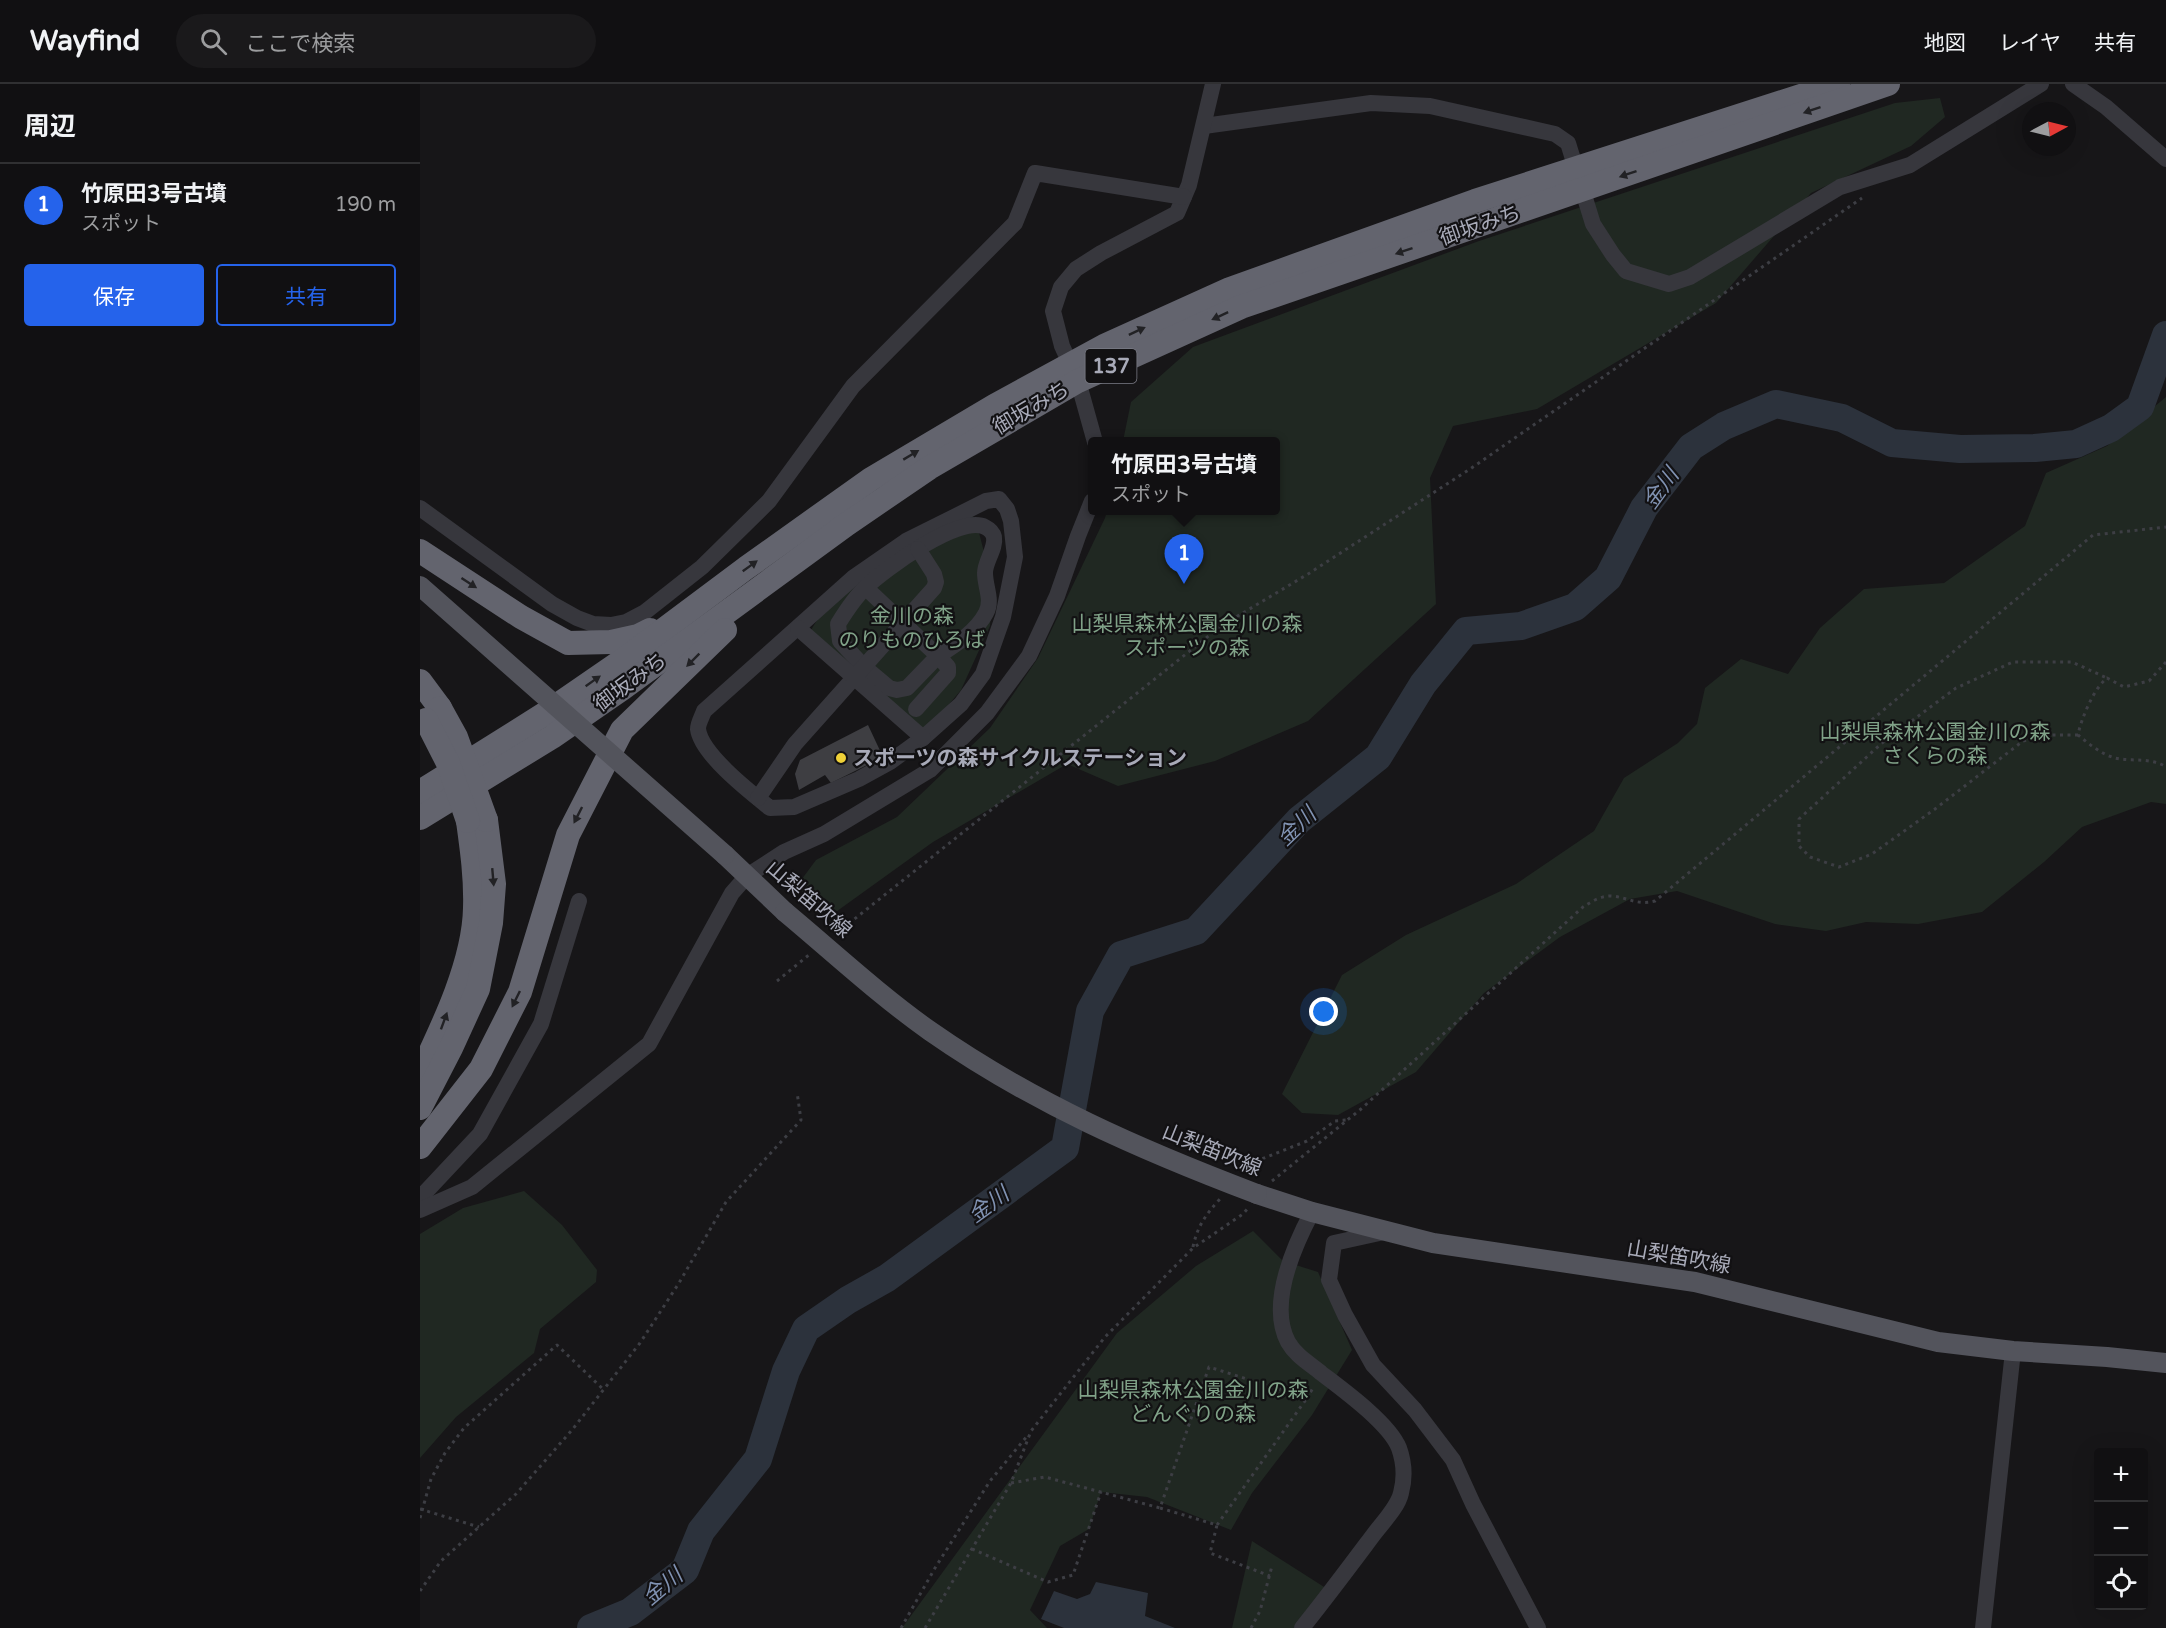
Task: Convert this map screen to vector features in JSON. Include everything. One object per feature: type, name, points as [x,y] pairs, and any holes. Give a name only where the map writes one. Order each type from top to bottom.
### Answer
[{"type":"highway","name":"御坂みち","points":[[1578,180],[1838,84]]},
{"type":"highway","name":"御坂みち","points":[[420,818],[579,719],[847,524],[1074,373],[1104,346],[1230,289],[1475,201],[1578,180],[1888,84]]},
{"type":"highway","name":"御坂みち","points":[[420,792],[546,713],[623,660],[871,479],[994,406],[1074,373]]},
{"type":"highway","points":[[420,1147],[481,1069],[520,992],[568,836],[622,730],[715,638],[769,595],[847,524]]},
{"type":"highway","points":[[420,551],[521,617],[568,643],[611,642],[638,636],[693,608]]},
{"type":"highway","points":[[420,681],[428,713],[448,763],[477,820],[494,884],[491,923],[478,989],[452,1048],[420,1108]]},
{"type":"highway","points":[[420,777],[459,755],[513,733]]},
{"type":"highway","points":[[420,1074],[441,1029],[467,958],[475,910],[474,866],[477,820]]},
{"type":"main road","name":"山梨笛吹線","points":[[420,586],[891,1003],[986,1068],[1063,1112],[1119,1138],[1257,1194],[1384,1232],[1467,1248],[1695,1282],[1938,1342],[2013,1351],[2166,1363]]},
{"type":"street","points":[[1094,437],[1074,373],[1062,346],[1053,311],[1061,287],[1076,269],[1101,253],[1177,213],[1189,185],[1214,84]]},
{"type":"street","points":[[1204,126],[1371,102],[1430,106],[1555,134],[1568,143],[1593,224],[1613,255],[1626,271],[1669,284],[1690,277],[1840,187],[1910,165],[2041,84]]},
{"type":"street","points":[[2073,84],[2106,107],[2166,159]]},
{"type":"street","points":[[420,508],[569,614],[593,624],[611,625],[626,622],[645,612],[702,567],[769,501],[853,386],[1015,223],[1035,173],[1184,197]]},
{"type":"street","points":[[999,499],[1007,509],[1011,521],[1015,558],[1004,617],[983,674],[961,704],[923,738],[870,774],[794,807],[770,808],[708,752],[698,727],[704,711],[798,628],[854,577],[906,541],[986,501],[999,499]]},
{"type":"street","points":[[420,1210],[472,1187],[649,1044],[732,893],[747,876],[784,852],[824,834],[930,770],[987,713],[1029,656],[1058,596],[1088,511]]},
{"type":"street","points":[[968,525],[987,528],[993,535],[994,542],[985,570],[989,597],[985,615],[959,642],[938,656],[907,688],[897,690],[889,688],[864,667],[840,641],[837,624],[866,588],[918,549],[929,541],[968,525]]},
{"type":"street","points":[[758,798],[795,744],[934,588],[936,582],[934,574],[918,549]]},
{"type":"street","points":[[866,588],[948,667],[948,674],[916,709]]},
{"type":"street","points":[[798,628],[923,738]]},
{"type":"street","points":[[420,1198],[480,1134],[541,1024],[579,901]]},
{"type":"street","points":[[1302,1628],[1345,1575],[1392,1509],[1401,1495],[1404,1478],[1399,1448],[1388,1431],[1296,1354],[1287,1340],[1282,1317],[1285,1280],[1295,1244],[1312,1212]]},
{"type":"street","points":[[1384,1232],[1334,1243],[1329,1280],[1372,1365],[1415,1410],[1453,1461],[1538,1628]]},
{"type":"street","points":[[1983,1628],[2013,1351]]},
{"type":"path","points":[[830,938],[1221,626],[1308,574],[1470,469],[1871,192]]},
{"type":"path","points":[[901,1628],[935,1568],[990,1481],[1105,1337],[1193,1248],[1243,1214],[1257,1194],[1348,1120],[1583,907],[1602,897],[1612,896],[1646,904],[1655,901],[2093,535],[2166,527]]},
{"type":"path","points":[[2166,662],[2149,681],[2124,687],[2072,662],[2013,662],[1956,688],[1882,743],[1799,819],[1798,846],[1810,857],[1839,867],[1872,854],[1935,810],[2023,741],[2051,735],[2078,735],[2093,747],[2114,758],[2158,762],[2166,767]]},
{"type":"path","points":[[2078,735],[2080,723],[2101,683],[2107,678]]},
{"type":"path","points":[[777,981],[812,952]]},
{"type":"path","points":[[420,1591],[441,1561],[516,1494],[640,1343],[679,1283],[726,1202],[801,1120],[797,1092]]},
{"type":"path","points":[[1241,1177],[1254,1162],[1307,1141],[1335,1121],[1348,1120]]},
{"type":"path","points":[[1193,1248],[1196,1232],[1201,1222],[1227,1192]]},
{"type":"path","points":[[420,1518],[431,1479],[445,1453],[464,1428],[556,1345],[603,1390]]},
{"type":"path","points":[[1160,1508],[1209,1367],[1307,1398]]},
{"type":"path","points":[[1270,1576],[1210,1553],[1216,1525],[1307,1398],[1321,1373]]},
{"type":"path","points":[[925,1628],[1011,1483],[1030,1431]]},
{"type":"path","points":[[1011,1483],[1045,1477],[1216,1525]]},
{"type":"path","points":[[972,1549],[1048,1582],[1073,1575],[1101,1492]]},
{"type":"path","points":[[421,1510],[479,1527]]},
{"type":"path","points":[[1251,1628],[1260,1611],[1272,1566]]},
{"type":"green space","name":"山梨県森林公園金川の森 スポーツの森","points":[[1940,98],[1945,117],[1911,146],[1811,193],[1716,303],[1537,409],[1453,426],[1430,478],[1436,604],[1308,721],[1215,761],[1118,786],[1067,764],[933,842],[833,914],[796,887],[816,860],[897,817],[990,728],[1038,658],[1106,515],[1280,515],[1280,437],[1124,437],[1131,402],[1193,347],[1479,241],[1895,103]]},
{"type":"green space","name":"山梨県森林公園金川の森 さくらの森","points":[[2166,397],[2166,804],[2151,802],[2082,827],[2044,862],[1982,912],[1918,924],[1866,922],[1826,931],[1775,924],[1677,891],[1630,899],[1560,937],[1484,993],[1416,1072],[1338,1115],[1302,1113],[1282,1094],[1342,975],[1406,935],[1516,884],[1594,831],[1624,778],[1678,743],[1697,724],[1705,688],[1741,659],[1788,674],[1820,628],[1864,589],[1944,583],[2025,526],[2046,473],[2107,446]]},
{"type":"green space","name":"金川の森 のりものひろば","points":[[968,509],[976,521],[993,587],[990,626],[961,690],[929,728],[920,731],[810,633],[821,615],[857,581]]},
{"type":"green space","points":[[524,1191],[562,1225],[597,1270],[596,1282],[540,1329],[534,1353],[456,1417],[420,1458],[420,1234],[463,1208]]},
{"type":"green space","name":"山梨県森林公園金川の森 どんぐりの森","points":[[1253,1231],[1283,1261],[1318,1272],[1352,1350],[1312,1415],[1252,1493],[1231,1530],[1147,1497],[1101,1492],[1089,1529],[1060,1546],[1030,1610],[1047,1628],[902,1628],[1117,1333],[1196,1266]]},
{"type":"green space","points":[[1252,1541],[1332,1592],[1294,1628],[1232,1628]]},
{"type":"shaded area","points":[[1096,1582],[1148,1593],[1145,1616],[1175,1628],[1064,1628],[1041,1619],[1054,1591],[1077,1599],[1090,1594]]},
{"type":"building","name":"スポーツの森サイクルステーション","points":[[868,725],[883,757],[831,783],[825,775],[799,790],[795,774],[800,760]]},
{"type":"waterway","name":"金川","points":[[591,1628],[630,1612],[685,1570],[701,1531],[758,1459],[786,1371],[806,1329],[848,1300],[887,1278],[1065,1148],[1090,1011],[1121,955],[1196,931],[1299,820],[1378,757],[1423,684],[1466,631],[1521,626],[1575,607],[1608,578],[1644,508],[1691,447],[1724,426],[1776,404],[1842,418],[1892,443],[1960,449],[2035,448],[2076,444],[2111,428],[2140,407],[2166,335]]},
{"type":"place","name":"竹原田3号古墳","points":[[1184,584]]},
{"type":"place","name":"スポーツの森サイクルステーション","points":[[841,758]]}]
